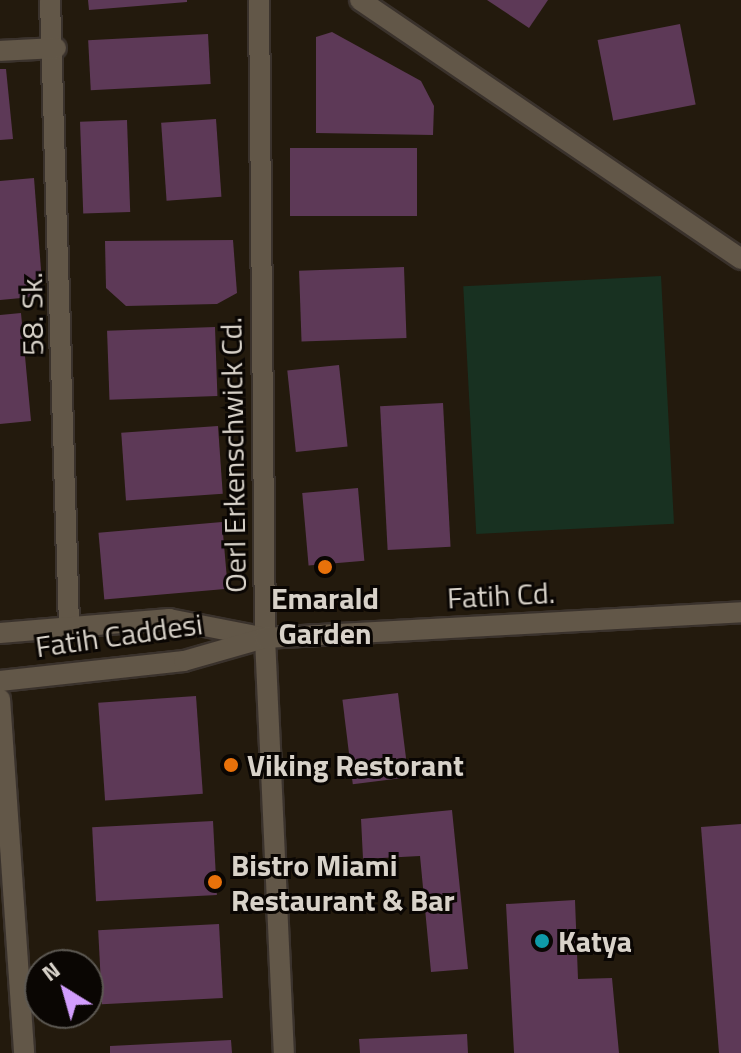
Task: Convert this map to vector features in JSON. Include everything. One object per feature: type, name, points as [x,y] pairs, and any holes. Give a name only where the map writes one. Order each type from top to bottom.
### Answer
[{"type":"street","name":"58. Sk.","points":[[50,0],[56,48],[69,627]]},
{"type":"street","name":"Oerl Erkenschwick Cd.","points":[[259,0],[265,638],[284,1053]]},
{"type":"street","points":[[360,0],[741,259]]},
{"type":"street","points":[[0,51],[56,48]]},
{"type":"street","name":"Fatih Cd.","points":[[265,638],[741,612]]},
{"type":"street","name":"Fatih Caddesi","points":[[0,633],[169,619],[265,638]]},
{"type":"street","name":"Fatih Caddesi","points":[[0,681],[184,661],[265,638]]},
{"type":"street","points":[[0,699],[24,1053]]},
{"type":"green space","points":[[661,276],[674,524],[476,534],[463,286]]},
{"type":"building","points":[[88,0],[187,0],[187,2],[89,10]]},
{"type":"building","points":[[487,0],[548,0],[529,28]]},
{"type":"building","points":[[680,24],[696,104],[613,121],[598,40]]},
{"type":"building","points":[[332,32],[421,81],[434,106],[433,135],[316,133],[316,37]]},
{"type":"building","points":[[208,34],[211,84],[91,90],[88,40]]},
{"type":"building","points":[[0,69],[6,69],[13,139],[0,140]]},
{"type":"building","points":[[216,119],[221,197],[167,201],[161,123]]},
{"type":"building","points":[[127,120],[130,212],[83,214],[80,122]]},
{"type":"building","points":[[290,148],[417,148],[417,216],[290,216]]},
{"type":"building","points":[[34,178],[43,296],[0,300],[0,181]]},
{"type":"building","points":[[233,240],[237,293],[217,304],[126,306],[106,288],[105,241]]},
{"type":"building","points":[[404,267],[406,338],[302,342],[299,271]]},
{"type":"building","points":[[21,313],[31,421],[0,424],[0,315]]},
{"type":"building","points":[[215,327],[217,396],[109,400],[107,331]]},
{"type":"building","points":[[339,365],[348,447],[296,452],[287,370]]},
{"type":"building","points":[[443,403],[451,547],[388,550],[380,406]]},
{"type":"building","points":[[218,426],[223,494],[126,501],[121,433]]},
{"type":"building","points":[[358,488],[364,561],[309,566],[302,493]]},
{"type":"building","points":[[222,522],[228,589],[104,600],[98,533]]},
{"type":"building","points":[[398,693],[408,777],[353,784],[342,700]]},
{"type":"building","points":[[196,696],[203,794],[105,801],[98,703]]},
{"type":"building","points":[[452,810],[468,969],[431,972],[420,856],[363,859],[361,819]]},
{"type":"building","points":[[213,821],[217,895],[96,901],[92,827]]},
{"type":"building","points":[[741,824],[741,1053],[719,1053],[701,827]]},
{"type":"building","name":"Katya","points":[[575,900],[578,979],[612,978],[619,1053],[514,1053],[506,904]]},
{"type":"building","points":[[219,924],[223,998],[104,1004],[104,949],[99,949],[98,930]]},
{"type":"building","points":[[467,1034],[468,1053],[360,1053],[359,1039]]},
{"type":"building","points":[[231,1040],[232,1053],[110,1053],[110,1046]]},
{"type":"place","name":"Emarald Garden","points":[[325,567]]},
{"type":"place","name":"Viking Restorant","points":[[231,765]]},
{"type":"place","name":"Bistro Miami Restaurant & Bar","points":[[215,882]]},
{"type":"place","name":"Katya","points":[[542,941]]}]
